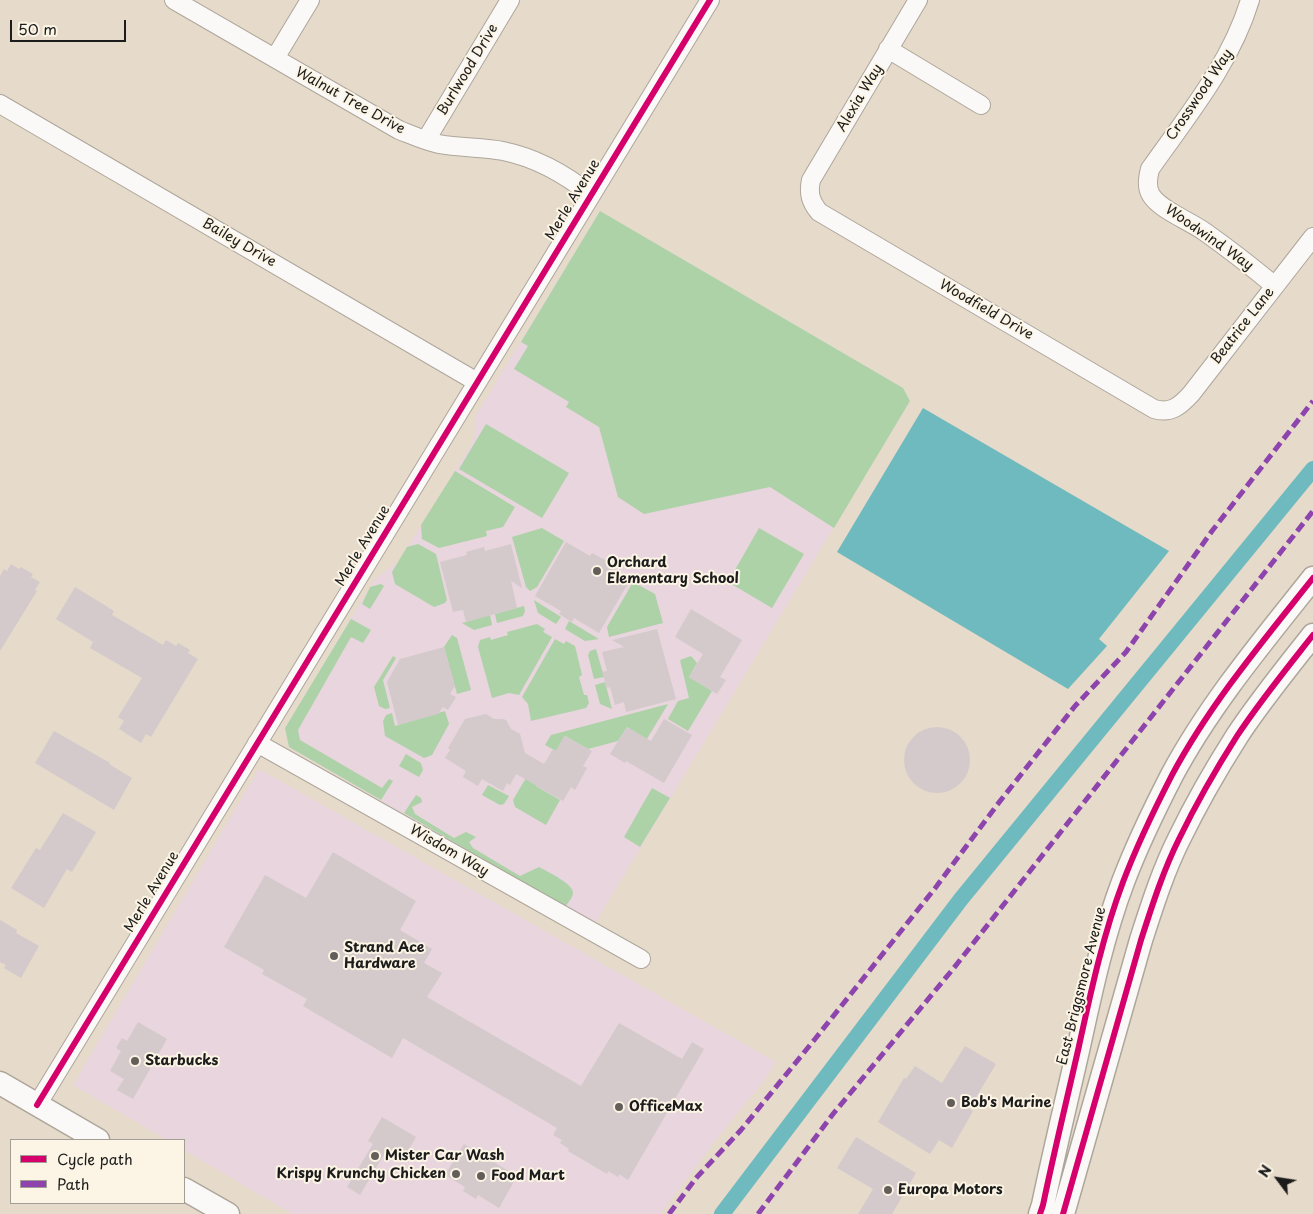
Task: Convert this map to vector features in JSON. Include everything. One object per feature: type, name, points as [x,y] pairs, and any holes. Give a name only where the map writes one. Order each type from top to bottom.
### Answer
[{"type":"main road","name":"East Briggsmore Avenue","points":[[1040,1214],[1089,1000],[1107,931],[1135,853],[1173,774],[1206,720],[1313,578]]},
{"type":"main road","points":[[1063,1214],[1141,940],[1155,896],[1178,841],[1206,788],[1238,735],[1272,686],[1313,635]]},
{"type":"main road","points":[[0,1084],[96,1139]]},
{"type":"main road","points":[[185,1190],[228,1214]]},
{"type":"street","name":"Walnut Tree Drive","points":[[174,0],[399,130],[426,140],[454,146],[503,151],[530,159],[565,176],[591,195]]},
{"type":"street","points":[[275,58],[310,0]]},
{"type":"street","name":"Burlwood Drive","points":[[426,140],[510,0]]},
{"type":"street","name":"Merle Avenue","points":[[37,1105],[710,0]]},
{"type":"street","name":"Alexia Way","points":[[810,198],[811,180],[918,0]]},
{"type":"street","name":"Crosswood Way","points":[[1148,188],[1150,169],[1232,49],[1243,24],[1250,0]]},
{"type":"street","points":[[888,49],[981,105]]},
{"type":"street","name":"Bailey Drive","points":[[0,104],[477,382]]},
{"type":"street","name":"Woodwind Way","points":[[1148,188],[1158,203],[1202,230],[1241,258],[1275,286]]},
{"type":"street","name":"Woodfield Drive","points":[[810,198],[819,212],[1154,410],[1170,411]]},
{"type":"street","name":"Beatrice Lane","points":[[1170,411],[1180,406],[1191,394],[1313,237]]},
{"type":"street","name":"Wisdom Way","points":[[257,743],[641,959]]},
{"type":"shaded area","name":"Orchard Elementary School","points":[[600,211],[903,388],[910,401],[594,925],[289,747],[285,728],[374,580],[399,561],[474,440],[476,415]]},
{"type":"shaded area","points":[[259,769],[776,1062],[762,1083],[660,1214],[292,1214],[185,1151],[185,1139],[165,1139],[73,1085]]},
{"type":"green space","points":[[600,211],[903,388],[910,401],[834,528],[770,487],[644,514],[618,497],[599,427],[566,407],[569,402],[514,369],[528,346],[521,342]]},
{"type":"green space","points":[[486,424],[569,473],[542,518],[459,469]]},
{"type":"green space","points":[[455,471],[515,507],[503,527],[486,531],[487,536],[439,548],[422,539],[421,525]]},
{"type":"green space","points":[[542,528],[564,541],[537,587],[530,591],[526,587],[512,537]]},
{"type":"green space","points":[[759,528],[804,554],[772,608],[728,582]]},
{"type":"green space","points":[[418,544],[436,554],[447,600],[445,603],[434,607],[395,584],[392,572],[407,547]]},
{"type":"green space","points":[[633,582],[655,594],[663,623],[609,637],[607,627]]},
{"type":"green space","points":[[381,584],[384,586],[370,609],[362,604],[370,587]]},
{"type":"green space","points":[[534,600],[561,617],[556,624],[538,613]]},
{"type":"green space","points":[[524,606],[523,616],[497,623],[495,614]]},
{"type":"green space","points":[[490,615],[492,625],[474,630],[462,623]]},
{"type":"green space","points":[[351,619],[371,630],[363,643],[351,637],[298,730],[300,740],[382,788],[389,779],[393,781],[381,800],[289,747],[285,728]]},
{"type":"green space","points":[[569,621],[599,639],[585,641],[565,629]]},
{"type":"green space","points":[[537,624],[545,629],[543,632],[552,637],[519,695],[509,693],[492,698],[478,647],[480,640],[490,637],[491,640],[508,635],[507,632]]},
{"type":"green space","points":[[452,635],[457,638],[471,690],[457,694],[444,647]]},
{"type":"green space","points":[[555,639],[564,644],[566,641],[575,646],[582,675],[579,677],[584,695],[587,695],[589,703],[586,708],[531,721],[528,704],[522,697]]},
{"type":"green space","points":[[596,649],[604,677],[594,679],[588,655],[590,651]]},
{"type":"green space","points":[[393,656],[396,658],[383,680],[390,708],[385,709],[379,706],[374,687]]},
{"type":"green space","points":[[691,656],[697,663],[689,677],[712,691],[688,731],[668,719],[678,701],[689,698],[680,660]]},
{"type":"green space","points":[[605,682],[612,709],[600,704],[595,685]]},
{"type":"green space","points":[[668,704],[639,752],[641,736],[627,727],[618,741],[588,749],[565,736],[556,751],[545,745],[551,735]]},
{"type":"green space","points":[[445,711],[449,724],[432,755],[424,758],[385,736],[383,721],[386,715],[392,713],[395,726]]},
{"type":"green space","points":[[406,754],[421,763],[423,770],[419,777],[399,766]]},
{"type":"green space","points":[[533,766],[544,772],[536,786],[560,800],[546,825],[515,807],[513,800]]},
{"type":"green space","points":[[488,785],[509,796],[504,804],[500,805],[482,795]]},
{"type":"green space","points":[[652,788],[670,798],[640,847],[624,837]]},
{"type":"green space","points":[[416,795],[421,798],[422,802],[412,807],[415,814],[454,838],[466,832],[476,837],[469,842],[473,848],[520,876],[539,867],[553,875],[572,889],[573,895],[569,902],[565,907],[404,813]]},
{"type":"water","points":[[923,408],[1169,551],[1099,639],[1107,646],[1068,689],[837,552]]},
{"type":"building","points":[[566,542],[590,556],[592,553],[609,562],[607,566],[630,580],[599,633],[574,618],[572,622],[559,614],[561,611],[535,596]]},
{"type":"building","points":[[511,544],[522,588],[511,581],[517,608],[466,622],[463,610],[453,612],[440,562],[467,555],[466,552],[484,547],[485,551]]},
{"type":"building","points":[[11,564],[33,574],[31,577],[40,582],[35,590],[37,591],[0,651],[0,576],[4,569],[7,571]]},
{"type":"building","points":[[75,587],[114,611],[112,615],[163,645],[166,640],[176,646],[178,643],[190,650],[188,653],[198,659],[151,737],[146,734],[141,743],[119,729],[124,721],[118,717],[142,678],[90,648],[93,642],[56,619]]},
{"type":"building","points":[[691,609],[742,640],[720,677],[726,680],[717,694],[689,677],[703,654],[675,637]]},
{"type":"building","points":[[657,629],[676,699],[626,712],[624,702],[615,705],[610,687],[607,688],[602,672],[607,671],[602,652],[624,647],[612,640]]},
{"type":"building","points":[[444,647],[455,686],[450,694],[456,697],[448,710],[443,707],[438,714],[398,725],[387,682],[400,659]]},
{"type":"building","points":[[486,714],[494,719],[506,720],[511,729],[520,734],[525,753],[544,764],[553,749],[556,751],[564,736],[592,751],[583,766],[587,768],[575,790],[571,787],[563,801],[516,774],[510,785],[507,783],[503,791],[482,779],[478,786],[463,777],[466,771],[445,758],[450,750],[448,748],[465,719]]},
{"type":"building","points":[[664,719],[692,735],[664,783],[610,754],[627,727],[651,741]]},
{"type":"building","points":[[930,727],[944,727],[956,732],[965,741],[970,753],[968,773],[961,784],[944,793],[930,793],[918,788],[909,779],[904,767],[904,753],[909,741],[918,732]]},
{"type":"building","points":[[54,731],[132,778],[114,810],[35,763]]},
{"type":"building","points":[[63,813],[96,832],[72,872],[67,869],[44,908],[11,888],[36,848],[40,850]]},
{"type":"building","points":[[333,852],[416,901],[400,930],[432,949],[424,963],[442,973],[427,997],[581,1086],[619,1023],[682,1059],[692,1042],[704,1049],[628,1180],[619,1174],[618,1177],[608,1171],[607,1174],[568,1151],[569,1149],[560,1143],[562,1140],[553,1135],[557,1128],[403,1038],[392,1058],[303,1006],[307,999],[262,974],[264,970],[224,947],[265,875],[306,898]]},
{"type":"building","points":[[0,920],[17,930],[16,933],[39,946],[21,978],[4,968],[6,965],[0,962]]},
{"type":"building","name":"Starbucks","points":[[138,1022],[167,1039],[133,1099],[117,1090],[124,1079],[110,1071],[121,1051],[116,1048],[122,1038],[127,1041]]},
{"type":"building","points":[[965,1046],[996,1064],[969,1109],[973,1111],[952,1148],[939,1140],[930,1154],[878,1122],[904,1078],[906,1079],[915,1066],[942,1083]]},
{"type":"building","name":"Mister Car Wash","points":[[382,1117],[416,1137],[402,1161],[386,1151],[360,1195],[347,1187],[373,1144],[368,1141]]},
{"type":"building","points":[[856,1137],[916,1173],[892,1214],[858,1214],[873,1189],[837,1168]]},
{"type":"building","name":"Food Mart","points":[[464,1144],[517,1176],[499,1208],[478,1195],[476,1199],[463,1191],[465,1187],[445,1175]]},
{"type":"waterway","points":[[722,1214],[961,899],[1313,469]]},
{"type":"marked path","points":[[669,1214],[697,1177],[741,1130],[815,1039],[936,887],[997,805],[1075,706],[1126,652],[1212,531],[1313,401]]},
{"type":"marked path","points":[[758,1214],[833,1114],[953,969],[1313,511]]},
{"type":"cycle path","points":[[37,1105],[710,0]]},
{"type":"cycle path","points":[[1040,1214],[1098,963],[1109,922],[1134,855],[1172,775],[1203,723],[1275,625],[1313,578]]},
{"type":"cycle path","points":[[1063,1214],[1141,940],[1168,864],[1199,800],[1237,736],[1264,697],[1313,635]]},
{"type":"place","name":"Orchard Elementary School","points":[[597,571]]},
{"type":"place","name":"Strand Ace Hardware","points":[[334,956]]},
{"type":"place","name":"Starbucks","points":[[135,1061]]},
{"type":"place","name":"Bob's Marine","points":[[951,1103]]},
{"type":"place","name":"OfficeMax","points":[[619,1107]]},
{"type":"place","name":"Mister Car Wash","points":[[375,1156]]},
{"type":"place","name":"Krispy Krunchy Chicken","points":[[456,1174]]},
{"type":"place","name":"Food Mart","points":[[481,1176]]},
{"type":"place","name":"Europa Motors","points":[[888,1190]]}]
